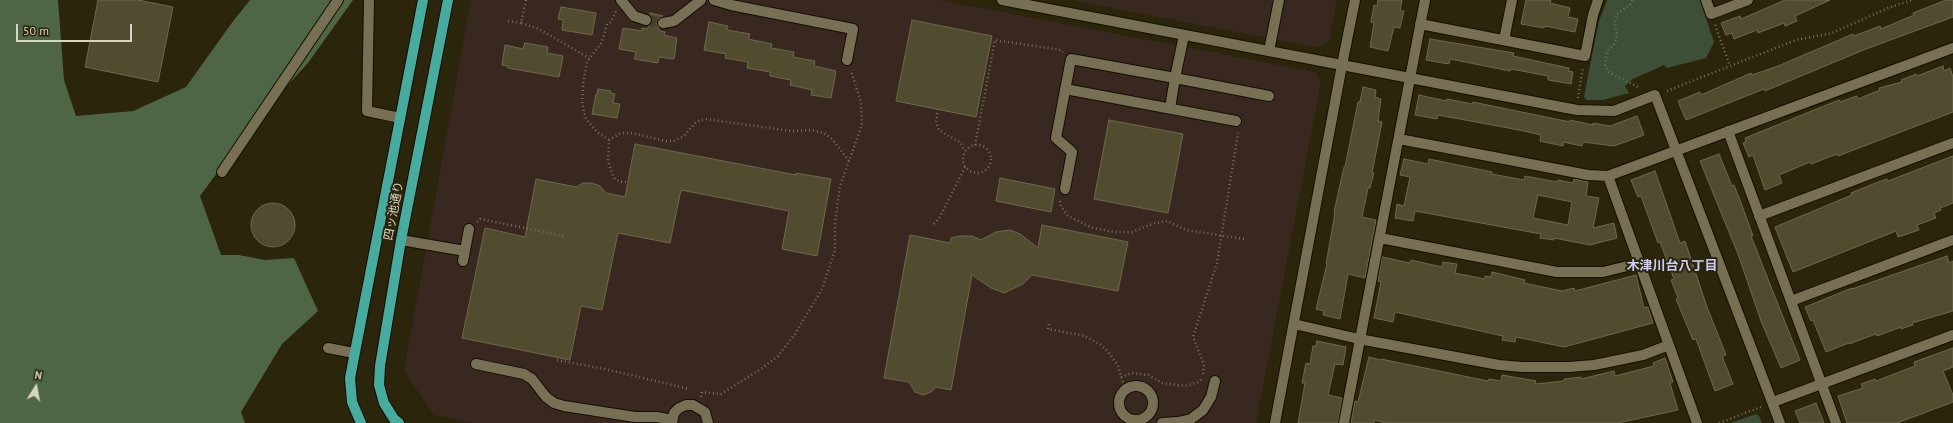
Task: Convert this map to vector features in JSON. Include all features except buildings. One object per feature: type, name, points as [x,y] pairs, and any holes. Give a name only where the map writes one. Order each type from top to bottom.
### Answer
[{"type":"main road","name":"四ッ池通り","points":[[361,423],[352,402],[350,378],[423,0]]},
{"type":"main road","name":"四ッ池通り","points":[[399,423],[394,419],[384,403],[379,385],[381,359],[401,240],[448,0]]},
{"type":"street","points":[[222,172],[338,0]]},
{"type":"street","points":[[369,0],[367,111],[400,118]]},
{"type":"street","points":[[621,0],[634,16],[646,20]]},
{"type":"street","points":[[663,23],[674,21],[701,0]]},
{"type":"street","points":[[714,0],[731,5],[853,29],[847,60]]},
{"type":"street","points":[[1002,0],[1030,3],[1184,35],[1577,110],[1614,110],[1655,96],[1780,423]]},
{"type":"street","points":[[1269,51],[1279,0]]},
{"type":"street","points":[[1275,423],[1355,0]]},
{"type":"street","points":[[1344,423],[1359,339],[1400,139],[1425,0]]},
{"type":"street","points":[[1504,40],[1512,0]]},
{"type":"street","points":[[1420,24],[1585,56],[1598,0]]},
{"type":"street","points":[[1706,0],[1711,14],[1748,0]]},
{"type":"street","points":[[1170,108],[1184,35]]},
{"type":"street","points":[[1400,139],[1588,175],[1608,176],[1953,48]]},
{"type":"street","points":[[1065,189],[1072,152],[1056,138],[1071,59],[1269,96]]},
{"type":"street","points":[[1065,89],[1236,121]]},
{"type":"street","points":[[1728,131],[1836,423]]},
{"type":"street","points":[[1759,216],[1953,143]]},
{"type":"street","points":[[1608,176],[1697,423]]},
{"type":"street","points":[[401,240],[464,256],[469,229]]},
{"type":"street","points":[[1380,238],[1557,272],[1603,272],[1640,263]]},
{"type":"street","points":[[1791,301],[1953,240]]},
{"type":"street","points":[[1294,324],[1359,339],[1499,365],[1546,368],[1569,367],[1619,360],[1643,355],[1669,345]]},
{"type":"street","points":[[1773,402],[1953,335]]},
{"type":"street","points":[[328,348],[354,353]]},
{"type":"street","points":[[476,364],[524,374],[532,379],[546,397],[554,403],[564,406],[635,417],[657,417],[672,421],[679,408],[686,405],[693,405],[705,412],[708,423]]},
{"type":"street","points":[[1143,420],[1152,408],[1152,402],[1148,391],[1136,386],[1125,390],[1119,400],[1122,412],[1132,419],[1162,423],[1178,422],[1191,419],[1203,410],[1211,397],[1215,381]]},
{"type":"path","points":[[521,23],[526,0]]},
{"type":"path","points":[[609,140],[590,125],[582,110],[583,85],[589,58],[602,42],[607,24],[611,22],[621,0]]},
{"type":"path","points":[[1632,0],[1630,5],[1617,14],[1615,21],[1617,38],[1614,44],[1607,51],[1605,66],[1610,73],[1655,96],[1796,40],[1832,33],[1888,8],[1912,0]]},
{"type":"path","points":[[1711,14],[1730,66]]},
{"type":"path","points":[[508,21],[521,23],[539,29],[589,58]]},
{"type":"path","points":[[976,145],[995,40],[1061,50],[1071,59]]},
{"type":"path","points":[[1577,110],[1585,56],[1605,60]]},
{"type":"path","points":[[702,392],[721,394],[761,369],[778,356],[795,334],[822,289],[835,250],[837,201],[840,186],[850,162],[862,125],[862,114],[857,85],[847,60]]},
{"type":"path","points":[[938,109],[936,122],[939,130],[961,143],[965,151]]},
{"type":"path","points":[[609,140],[621,133],[631,133],[666,141],[674,141],[684,136],[696,122],[706,119],[730,121],[791,131],[824,132],[832,139],[850,162]]},
{"type":"path","points":[[1121,377],[1132,373],[1149,375],[1162,383],[1184,386],[1197,383],[1202,378],[1204,365],[1193,337],[1217,263],[1239,128],[1236,121]]},
{"type":"path","points":[[609,140],[608,161],[612,173],[615,179],[620,182],[626,182]]},
{"type":"path","points":[[976,145],[984,147],[991,156],[989,166],[980,173],[969,171],[962,162],[965,151],[968,147],[976,145]]},
{"type":"path","points":[[934,224],[943,212],[965,167]]},
{"type":"path","points":[[1065,189],[1060,195],[1061,206],[1064,212],[1076,220],[1093,228],[1114,232],[1132,232],[1155,223],[1166,221],[1186,230],[1244,239]]},
{"type":"path","points":[[469,229],[480,219],[565,236]]},
{"type":"path","points":[[1049,324],[1048,329],[1085,336],[1094,340],[1109,353],[1118,366],[1125,390]]},
{"type":"path","points":[[557,360],[605,369],[689,389]]},
{"type":"path","points":[[1718,423],[1773,402]]},
{"type":"shaded area","points":[[471,0],[940,0],[1315,72],[1321,82],[1256,423],[473,423],[434,415],[404,371]]},
{"type":"shaded area","points":[[1071,0],[1337,0],[1329,42],[1319,48]]},
{"type":"green space","points":[[0,0],[58,0],[64,80],[76,116],[133,111],[186,87],[250,0],[353,0],[308,63],[259,116],[200,196],[221,255],[239,255],[265,260],[294,258],[318,311],[282,344],[241,412],[245,423],[0,423]]},
{"type":"green space","points":[[1607,0],[1700,0],[1714,42],[1706,58],[1667,68],[1664,65],[1633,79],[1625,86],[1629,93],[1603,100],[1587,100],[1584,97],[1592,55],[1599,21]]},
{"type":"green space","points":[[1756,414],[1759,416],[1762,423],[1731,423]]},
{"type":"tunnel","points":[[646,20],[663,23]]},
{"type":"district","name":"木津川台八丁目","points":[[1672,266]]}]
